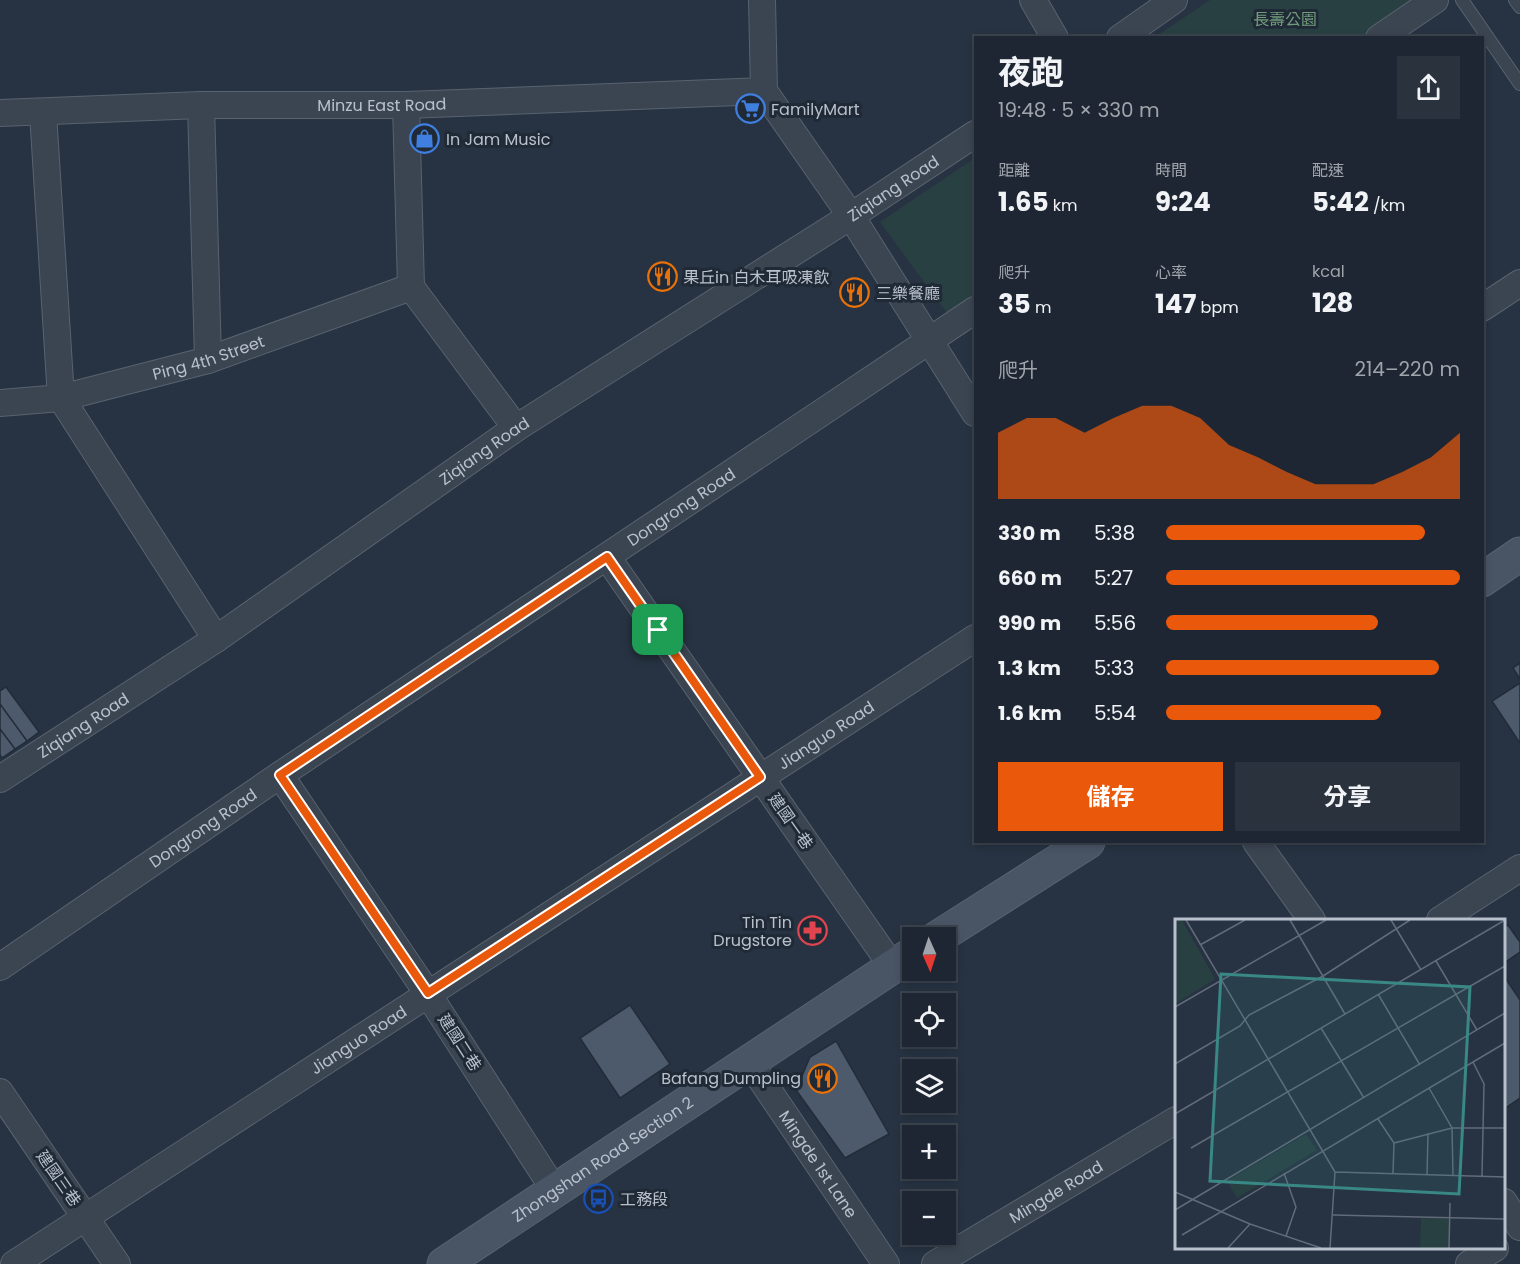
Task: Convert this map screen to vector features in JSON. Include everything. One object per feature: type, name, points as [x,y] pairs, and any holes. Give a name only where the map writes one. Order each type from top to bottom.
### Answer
[{"type":"street","points":[[762,0],[764,91],[851,216],[974,410]]},
{"type":"street","points":[[1033,0],[1054,36]]},
{"type":"street","points":[[1123,36],[1174,0]]},
{"type":"street","points":[[1382,36],[1435,0]]},
{"type":"street","name":"Minzu East Road","points":[[0,113],[201,105],[406,105],[764,91]]},
{"type":"street","points":[[201,105],[208,360]]},
{"type":"street","points":[[406,105],[411,287],[516,428]]},
{"type":"street","points":[[43,112],[61,398],[216,639]]},
{"type":"street","name":"Ziqiang Road","points":[[0,779],[216,639],[516,428],[851,216],[974,135]]},
{"type":"street","points":[[1484,307],[1520,283]]},
{"type":"street","name":"Ping 4th Street","points":[[0,403],[61,398],[208,360],[411,287]]},
{"type":"street","name":"Dongrong Road","points":[[0,967],[280,775],[974,311]]},
{"type":"street","points":[[1484,579],[1520,554]]},
{"type":"street","name":"建國一巷","points":[[607,557],[760,777],[902,960]]},
{"type":"street","name":"Jianguo Road","points":[[14,1264],[974,639]]},
{"type":"street","name":"建國二巷","points":[[280,775],[428,993],[555,1191]]},
{"type":"street","points":[[954,927],[1086,843]]},
{"type":"street","points":[[1257,843],[1311,919]]},
{"type":"street","points":[[1443,919],[1520,868]]},
{"type":"street","name":"Zhongshan Road Section 2","points":[[444,1264],[902,960]]},
{"type":"street","name":"Mingde 1st Lane","points":[[750,1063],[886,1264]]},
{"type":"street","name":"建國三巷","points":[[0,1092],[117,1264]]},
{"type":"street","name":"Mingde Road","points":[[935,1264],[1175,1121]]},
{"type":"street","points":[[1505,1205],[1520,1227]]},
{"type":"street","points":[[1505,1241],[1520,1232]]},
{"type":"street","points":[[1469,1264],[1493,1249]]},
{"type":"lane","points":[[1461,0],[1520,84]]},
{"type":"lane","points":[[1515,0],[1520,7]]},
{"type":"green space","name":"長壽公園","points":[[1210,0],[1416,1],[1364,36],[1157,36]]},
{"type":"green space","points":[[974,159],[974,300],[949,316],[880,222]]},
{"type":"building","points":[[1520,663],[1520,679],[1513,668]]},
{"type":"building","points":[[1520,683],[1520,743],[1492,701]]},
{"type":"building","points":[[6,687],[39,732],[27,741],[0,704],[0,691]]},
{"type":"building","points":[[0,704],[27,741],[15,749],[0,729]]},
{"type":"building","points":[[0,729],[15,749],[2,758],[0,755]]},
{"type":"building","points":[[1508,925],[1520,942],[1520,952],[1505,962],[1505,927]]},
{"type":"building","points":[[1505,978],[1520,1000],[1520,1098],[1505,1108]]},
{"type":"building","points":[[630,1005],[670,1064],[620,1098],[580,1038]]},
{"type":"building","points":[[836,1041],[889,1134],[845,1158],[796,1090],[810,1057]]},
{"type":"place","name":"FamilyMart","points":[[750,109]]},
{"type":"place","name":"In Jam Music","points":[[425,139]]},
{"type":"place","name":"果丘in 白木耳吸凍飲","points":[[662,277]]},
{"type":"place","name":"三樂餐廳","points":[[855,293]]},
{"type":"place","name":"Tin Tin Drugstore","points":[[813,931]]},
{"type":"place","name":"Bafang Dumpling","points":[[822,1078]]},
{"type":"place","name":"工務段","points":[[599,1199]]},
{"type":"route","points":[[607,557],[658,630],[760,777],[428,993],[280,775],[607,557]]}]
